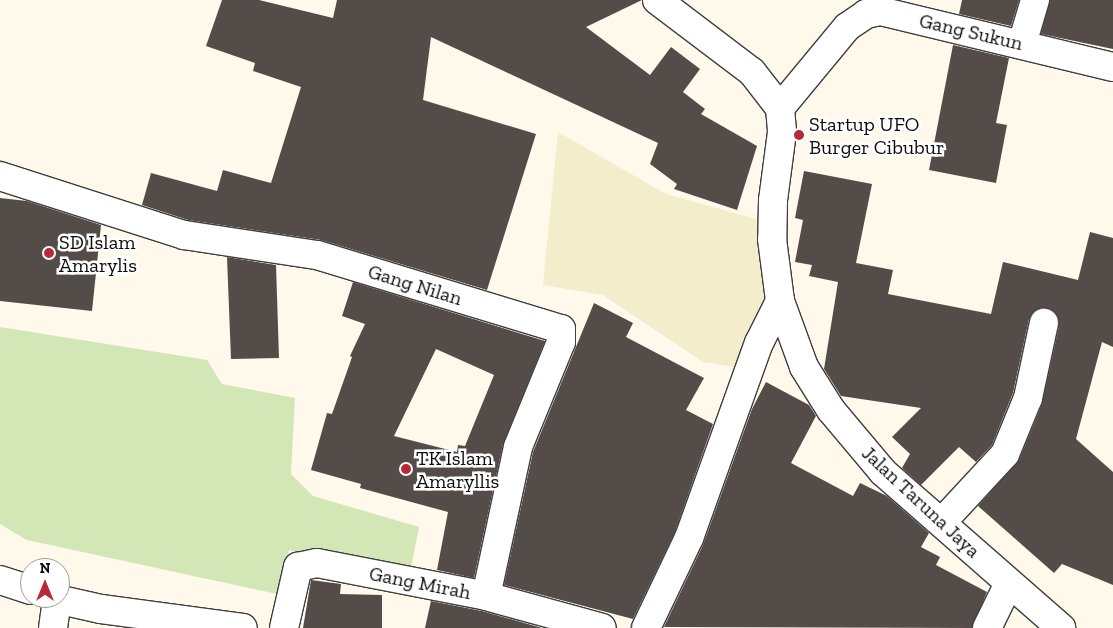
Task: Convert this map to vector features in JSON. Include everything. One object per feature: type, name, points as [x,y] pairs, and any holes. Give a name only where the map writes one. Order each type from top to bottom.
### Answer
[{"type":"street","points":[[658,0],[752,72],[780,108]]},
{"type":"street","points":[[1022,44],[1035,0]]},
{"type":"street","name":"Gang Sukun","points":[[780,108],[847,27],[866,14],[880,11],[1113,67]]},
{"type":"street","name":"Jalan Taruna Jaya","points":[[780,108],[782,132],[773,200],[772,239],[780,301],[804,367],[831,410],[883,472],[1061,628]]},
{"type":"street","name":"Gang Nilan","points":[[0,176],[184,235],[316,255],[561,329],[561,342],[518,447],[486,596]]},
{"type":"street","points":[[646,628],[690,538],[759,343],[780,301]]},
{"type":"street","points":[[942,522],[1004,454],[1028,398],[1044,323]]},
{"type":"street","name":"Gang Mirah","points":[[284,628],[298,567],[304,564],[316,563],[486,596],[602,628]]},
{"type":"street","points":[[0,580],[20,587]]},
{"type":"street","points":[[987,628],[1009,583]]},
{"type":"street","points":[[70,601],[243,628]]},
{"type":"street","points":[[53,628],[54,608]]},
{"type":"shaded area","points":[[558,132],[666,194],[756,219],[768,324],[740,368],[703,362],[603,295],[543,285]]},
{"type":"green space","points":[[0,327],[207,360],[222,384],[295,398],[291,474],[313,496],[419,527],[409,578],[289,550],[277,594],[27,540],[0,524]]},
{"type":"building","points":[[222,0],[259,0],[333,18],[337,0],[642,0],[586,27],[650,75],[671,47],[700,69],[683,92],[705,109],[701,114],[757,146],[737,210],[674,189],[677,184],[650,164],[658,143],[431,37],[423,100],[536,134],[487,290],[321,240],[188,220],[142,205],[151,173],[217,191],[223,170],[271,183],[301,87],[253,71],[255,63],[206,46]]},
{"type":"building","points":[[962,0],[1019,0],[1011,26],[959,14]]},
{"type":"building","points":[[1050,0],[1113,0],[1113,49],[1041,34]]},
{"type":"building","points":[[953,45],[1009,58],[996,123],[1007,125],[996,183],[929,170]]},
{"type":"building","points":[[804,171],[872,184],[856,263],[893,270],[888,294],[991,314],[1003,262],[1078,280],[1090,232],[1113,238],[1113,347],[1102,342],[1076,439],[1113,472],[1113,585],[1062,564],[1054,573],[978,506],[1019,460],[1042,404],[1059,326],[1055,312],[1040,308],[1029,319],[1013,393],[992,445],[976,462],[959,447],[921,485],[902,468],[910,454],[892,437],[921,408],[841,396],[824,369],[838,282],[809,276],[812,265],[795,262],[803,220],[795,218]]},
{"type":"building","name":"SD Islam Amarylis","points":[[0,198],[27,201],[101,225],[92,311],[0,301]]},
{"type":"building","points":[[227,257],[276,265],[279,358],[231,359]]},
{"type":"building","points":[[353,282],[545,341],[503,444],[474,578],[437,570],[448,512],[360,488],[361,484],[311,470],[327,413],[332,414],[352,357],[350,356],[365,324],[342,316]],"holes":[[[436,349],[494,375],[465,446],[458,445],[457,452],[394,436]]]},
{"type":"building","points":[[594,303],[633,323],[626,337],[704,378],[686,410],[713,424],[675,532],[633,619],[504,585],[533,452]]},
{"type":"building","points":[[766,382],[809,405],[816,416],[791,463],[853,496],[860,483],[887,496],[929,533],[921,547],[940,557],[936,565],[987,592],[972,628],[664,627],[703,545],[752,409]]},
{"type":"building","points":[[311,580],[341,584],[340,594],[382,595],[382,628],[303,628]]},
{"type":"building","points":[[431,601],[482,611],[542,628],[425,628]]},
{"type":"place","name":"Startup UFO Burger Cibubur","points":[[799,135]]},
{"type":"place","name":"SD Islam Amarylis","points":[[49,253]]},
{"type":"place","name":"TK Islam Amaryllis","points":[[406,469]]}]
